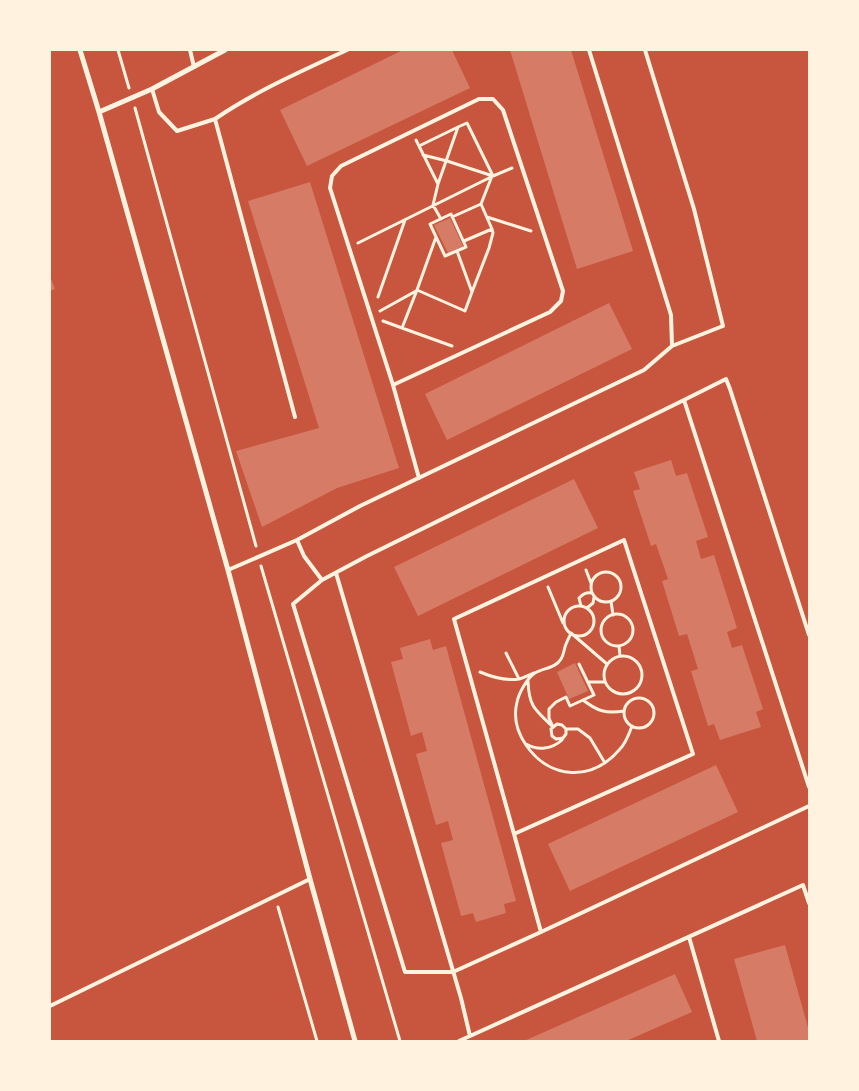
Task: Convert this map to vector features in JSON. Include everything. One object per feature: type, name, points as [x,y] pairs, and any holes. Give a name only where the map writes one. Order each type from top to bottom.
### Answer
[{"type":"street","points":[[80,50],[228,570],[355,1041]]},
{"type":"street","points":[[99,112],[152,89],[225,50]]},
{"type":"lane","points":[[190,50],[194,67]]},
{"type":"lane","points":[[152,89],[159,112],[177,131],[215,119],[236,105],[347,50]]},
{"type":"lane","points":[[589,50],[671,315],[672,346]]},
{"type":"lane","points":[[228,570],[297,540],[360,506],[644,370],[672,346],[723,326],[694,209],[645,50]]},
{"type":"lane","points":[[393,384],[550,312],[561,301],[563,291],[503,110],[493,99],[480,99],[341,166],[332,176],[330,188],[393,384],[419,478]]},
{"type":"lane","points":[[215,119],[295,417]]},
{"type":"lane","points":[[809,635],[726,380],[367,556],[322,580],[293,604],[405,972],[453,972],[809,806]]},
{"type":"lane","points":[[684,400],[809,787]]},
{"type":"lane","points":[[297,540],[304,556],[322,580]]},
{"type":"lane","points":[[514,834],[693,754],[624,540],[454,619],[541,932]]},
{"type":"lane","points":[[336,573],[470,1036]]},
{"type":"lane","points":[[50,1006],[310,879]]},
{"type":"lane","points":[[459,1041],[803,885],[809,903]]},
{"type":"lane","points":[[689,937],[719,1041]]},
{"type":"path","points":[[417,290],[465,311],[493,234],[481,204],[492,176],[467,123],[419,146]]},
{"type":"path","points":[[440,220],[433,205],[438,184],[458,127]]},
{"type":"path","points":[[413,132],[438,184]]},
{"type":"path","points":[[423,155],[492,176]]},
{"type":"path","points":[[349,248],[492,176],[520,164]]},
{"type":"path","points":[[452,217],[481,204]]},
{"type":"path","points":[[451,214],[452,217],[466,247],[445,256],[430,224],[451,214]]},
{"type":"path","points":[[486,217],[544,234]]},
{"type":"path","points":[[371,316],[405,220]]},
{"type":"path","points":[[464,241],[492,229]]},
{"type":"path","points":[[402,328],[436,237]]},
{"type":"path","points":[[457,251],[472,292]]},
{"type":"path","points":[[371,316],[417,290]]},
{"type":"path","points":[[371,316],[465,351]]},
{"type":"path","points":[[581,606],[579,598],[586,593],[593,595],[602,602],[616,599],[621,590],[616,576],[606,572],[597,576],[592,583],[593,595],[593,603],[587,608]]},
{"type":"path","points":[[541,587],[546,585],[564,626],[607,664]]},
{"type":"path","points":[[611,601],[613,615]]},
{"type":"path","points":[[564,626],[567,611],[581,606],[587,608],[594,618],[590,632],[581,636],[571,633]]},
{"type":"path","points":[[620,614],[626,616],[633,624],[634,630],[626,644],[611,646],[606,643],[601,634],[605,619],[613,615],[620,614]]},
{"type":"path","points":[[593,625],[602,626]]},
{"type":"path","points":[[465,660],[476,670],[490,677],[519,679],[549,668],[561,659],[571,633]]},
{"type":"path","points":[[619,646],[620,656]]},
{"type":"path","points":[[506,653],[519,679]]},
{"type":"path","points":[[620,656],[630,657],[635,660],[642,671],[642,677],[636,689],[630,693],[619,694],[608,688],[603,676],[607,664],[612,659],[620,656]]},
{"type":"path","points":[[563,738],[558,740],[552,736],[553,726],[549,718],[549,709],[556,702],[566,697],[570,706],[594,695],[579,664]]},
{"type":"path","points":[[534,673],[522,690],[517,702],[515,718],[519,735],[524,742],[539,760],[553,769],[569,773],[588,771],[605,763],[620,750],[632,726]]},
{"type":"path","points":[[528,680],[528,693],[532,705],[540,716],[553,726]]},
{"type":"path","points":[[588,682],[604,682]]},
{"type":"path","points":[[630,693],[632,700]]},
{"type":"path","points":[[637,698],[646,700],[652,707],[653,716],[648,724],[639,727],[632,726],[626,721],[624,711],[628,702],[637,698]]},
{"type":"path","points":[[583,700],[598,710],[607,712],[624,711]]},
{"type":"path","points":[[553,726],[560,724],[566,729],[578,729],[590,738],[605,763]]},
{"type":"path","points":[[524,742],[528,746],[542,748],[554,745],[563,738],[566,734],[566,729]]},
{"type":"path","points":[[275,896],[317,1041]]},
{"type":"building","points":[[403,50],[452,50],[470,88],[307,166],[280,110]]},
{"type":"building","points":[[510,50],[571,50],[633,251],[577,269]]},
{"type":"building","points":[[310,182],[399,468],[337,488],[262,527],[236,451],[319,428],[248,201]]},
{"type":"building","points":[[450,218],[463,246],[448,253],[434,225]]},
{"type":"building","points":[[50,276],[55,289],[50,291]]},
{"type":"building","points":[[609,303],[632,349],[447,440],[425,394]]},
{"type":"building","points":[[671,460],[676,476],[687,473],[708,537],[696,541],[701,559],[714,555],[737,628],[727,632],[732,648],[742,645],[763,709],[756,712],[761,727],[720,740],[714,724],[708,726],[691,671],[698,669],[687,634],[679,636],[662,581],[668,579],[656,544],[651,546],[633,491],[640,489],[634,472]]},
{"type":"building","points":[[574,479],[598,528],[418,616],[394,567]]},
{"type":"building","points":[[430,639],[433,650],[446,646],[516,901],[504,904],[506,913],[476,922],[473,913],[461,916],[441,843],[453,840],[448,821],[436,825],[416,754],[427,751],[422,732],[411,736],[391,662],[403,659],[400,648]]},
{"type":"building","points":[[575,663],[588,691],[569,699],[557,672]]},
{"type":"building","points":[[716,765],[738,812],[570,891],[548,844]]},
{"type":"building","points":[[785,945],[809,1031],[809,1041],[757,1041],[734,959]]},
{"type":"building","points":[[675,974],[692,1012],[626,1041],[524,1041]]}]
